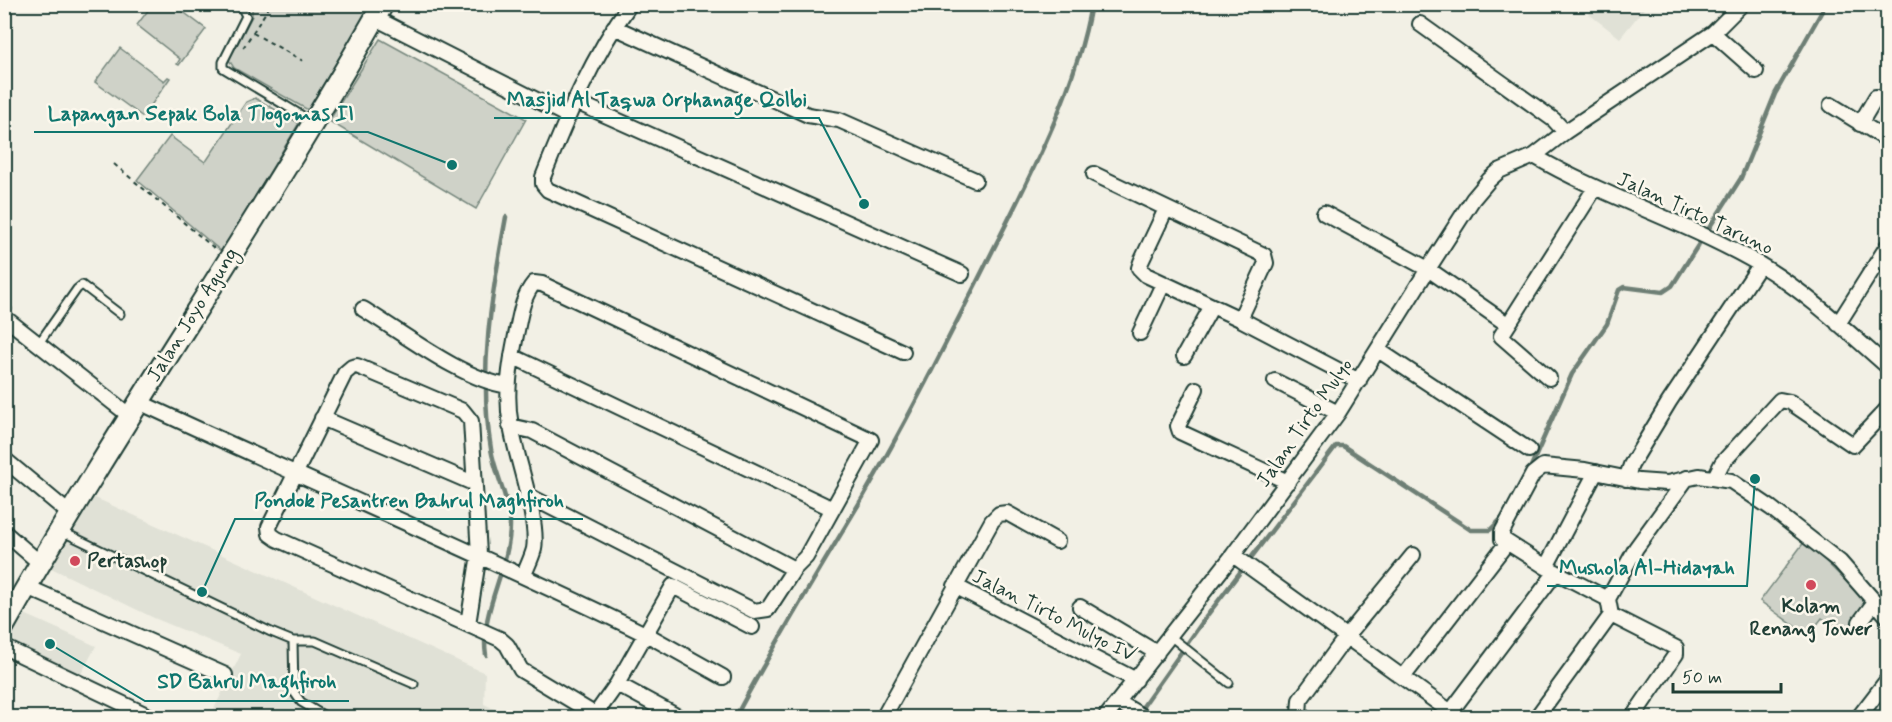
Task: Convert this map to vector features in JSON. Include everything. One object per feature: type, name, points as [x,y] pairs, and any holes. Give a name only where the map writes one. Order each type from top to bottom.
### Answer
[{"type":"main road","name":"Jalan Joyo Agung","points":[[4,626],[134,409],[313,122],[379,11]]},
{"type":"street","points":[[630,4],[614,27],[574,101],[543,177],[543,184],[548,190],[903,352]]},
{"type":"street","name":"Jalan Tirto Mulyo","points":[[1105,717],[1156,653],[1175,639],[1242,561],[1288,482],[1338,413],[1473,199],[1489,180],[1500,171],[1533,156],[1713,33],[1742,4]]},
{"type":"street","points":[[379,11],[568,116]]},
{"type":"street","points":[[1420,24],[1554,120],[1565,132]]},
{"type":"street","points":[[614,27],[808,116],[839,120],[975,180]]},
{"type":"street","points":[[1713,33],[1756,71]]},
{"type":"street","points":[[1860,124],[1876,97],[1887,98]]},
{"type":"street","points":[[574,101],[962,274]]},
{"type":"street","points":[[1830,105],[1887,140]]},
{"type":"street","name":"Jalan Tirto Taruno","points":[[1533,156],[1595,188],[1701,235],[1760,265],[1798,291],[1887,367]]},
{"type":"street","points":[[1094,174],[1264,255],[1266,263],[1240,319]]},
{"type":"street","points":[[1549,378],[1501,336],[1595,188]]},
{"type":"street","points":[[1166,209],[1139,268],[1163,284],[1240,319],[1359,381]]},
{"type":"street","points":[[1324,213],[1428,269],[1508,324]]},
{"type":"street","points":[[1838,324],[1887,245]]},
{"type":"street","points":[[1628,473],[1760,265]]},
{"type":"street","points":[[518,572],[534,549],[527,495],[501,385],[512,356],[527,291],[534,283],[542,284],[860,435],[871,443],[806,557],[794,569],[768,609],[754,610],[527,495]]},
{"type":"street","points":[[1140,333],[1163,284]]},
{"type":"street","points":[[1184,356],[1212,306]]},
{"type":"street","points":[[363,309],[467,373],[501,385]]},
{"type":"street","points":[[4,315],[39,344],[134,409],[495,561],[644,633],[723,677]]},
{"type":"street","points":[[1378,350],[1529,450]]},
{"type":"street","points":[[512,356],[833,509]]},
{"type":"street","points":[[468,624],[479,554],[471,422],[462,411],[357,366],[352,367],[345,373],[269,527],[270,534],[277,540],[500,639],[507,645],[521,670],[593,716],[617,684],[644,633],[673,586],[752,627]]},
{"type":"street","points":[[1275,381],[1338,413]]},
{"type":"street","points":[[1196,389],[1178,426],[1180,432],[1288,482]]},
{"type":"street","points":[[1608,599],[1506,544],[1502,539],[1502,532],[1536,470],[1551,466],[1596,472],[1628,473],[1667,483],[1718,471],[1780,400],[1790,402],[1853,445],[1887,408]]},
{"type":"street","points":[[322,418],[473,483]]},
{"type":"street","points":[[510,426],[532,431],[794,569]]},
{"type":"street","points":[[4,459],[66,523]]},
{"type":"street","points":[[1718,471],[1840,562],[1887,617]]},
{"type":"street","points":[[1242,561],[1404,676],[1452,715],[1551,569],[1596,472]]},
{"type":"street","points":[[1536,717],[1611,615],[1608,599],[1636,548],[1687,478]]},
{"type":"street","points":[[890,715],[955,586],[992,521],[999,514],[1007,513],[1056,541]]},
{"type":"street","points":[[4,532],[41,564]]},
{"type":"street","points":[[1404,676],[1506,544]]},
{"type":"street","points":[[1304,717],[1299,714],[1300,700],[1346,637],[1413,555]]},
{"type":"street","name":"Jalan Tirto Mulyo IV","points":[[955,586],[1136,680]]},
{"type":"street","points":[[27,587],[225,675]]},
{"type":"street","points":[[1860,622],[1874,603]]},
{"type":"street","points":[[1080,607],[1156,653]]},
{"type":"street","points":[[1611,615],[1676,648],[1677,654],[1632,717]]},
{"type":"street","points":[[4,647],[153,717]]},
{"type":"street","points":[[1858,717],[1887,679]]},
{"type":"street","points":[[617,684],[680,717]]},
{"type":"street","points":[[1119,702],[1146,717]]},
{"type":"lane","points":[[240,4],[246,16],[223,62],[223,68],[313,122]]},
{"type":"lane","points":[[39,344],[82,285],[120,314]]},
{"type":"lane","points":[[4,308],[7,309],[4,315]]},
{"type":"lane","points":[[66,523],[293,641],[315,640],[414,684]]},
{"type":"lane","points":[[1175,639],[1229,683]]},
{"type":"lane","points":[[293,641],[294,692],[300,702],[328,717]]},
{"type":"path","points":[[228,71],[271,4]]},
{"type":"path","points":[[253,33],[303,61]]},
{"type":"path","points":[[114,164],[228,260]]},
{"type":"shaded area","points":[[152,5],[174,5],[206,29],[179,65],[177,64],[180,59],[137,25]]},
{"type":"shaded area","points":[[248,5],[371,5],[308,110],[234,68],[229,60],[252,16],[252,8]]},
{"type":"shaded area","points":[[1577,5],[1647,5],[1620,38]]},
{"type":"shaded area","points":[[380,39],[526,119],[476,209],[329,121]]},
{"type":"shaded area","points":[[120,48],[164,81],[170,78],[143,117],[95,82]]},
{"type":"shaded area","points":[[255,98],[299,123],[222,252],[137,180],[170,136],[205,162],[246,102]]},
{"type":"shaded area","points":[[91,496],[485,673],[484,704],[510,717],[210,717],[241,654],[154,618],[47,566]]},
{"type":"shaded area","name":"Kolam Renang Tower","points":[[1805,541],[1868,603],[1845,635],[1822,618],[1808,636],[1760,601]]},
{"type":"shaded area","points":[[18,611],[96,646],[80,676],[5,642],[4,632]]},
{"type":"waterway","points":[[735,718],[781,634],[897,437],[1021,194],[1064,99],[1085,35],[1091,4]]},
{"type":"waterway","points":[[1529,471],[1572,374],[1607,324],[1619,290],[1624,287],[1663,292],[1672,286],[1741,178],[1775,94],[1826,4]]},
{"type":"waterway","points":[[486,655],[487,622],[505,558],[510,525],[508,506],[491,449],[486,391],[488,333],[506,217]]},
{"type":"waterway","points":[[1139,712],[1206,617],[1336,446],[1343,446],[1471,530],[1490,530],[1505,515]]},
{"type":"place","name":"Lapangan Sepak Bola Tlogomas II","points":[[452,165]]},
{"type":"place","name":"Masjid Al Taqwa Orphanage Qolbi","points":[[864,204]]},
{"type":"place","name":"Mushola Al-Hidayah","points":[[1755,479]]},
{"type":"place","name":"Pertashop","points":[[75,561]]},
{"type":"place","name":"Kolam Renang Tower","points":[[1811,585]]},
{"type":"place","name":"Pondok Pesantren Bahrul Maghfiroh","points":[[202,592]]},
{"type":"place","name":"SD Bahrul Maghfiroh","points":[[50,644]]}]
